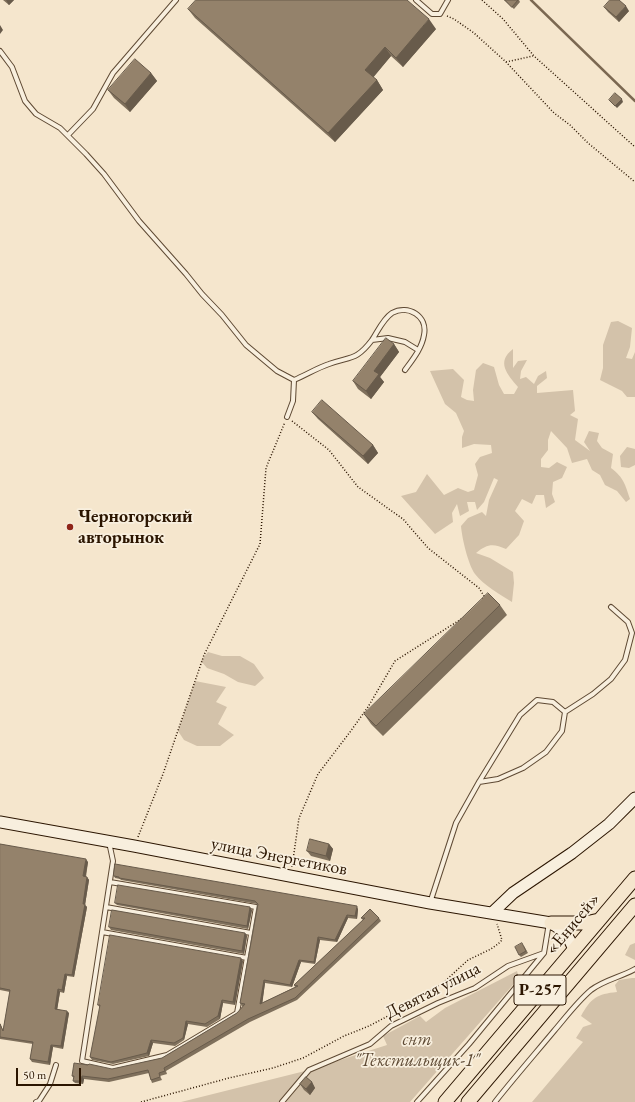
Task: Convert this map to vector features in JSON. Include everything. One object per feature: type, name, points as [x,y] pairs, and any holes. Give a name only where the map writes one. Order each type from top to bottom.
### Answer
[{"type":"highway","name":"«Енисей»","points":[[445,1102],[635,878]]},
{"type":"highway","name":"«Енисей»","points":[[468,1102],[635,905]]},
{"type":"highway","points":[[550,923],[586,923],[599,920]]},
{"type":"main road","points":[[492,913],[513,893],[572,853],[609,824],[635,798]]},
{"type":"main road","name":"улица Энергетиков","points":[[0,822],[108,841],[430,903],[550,923]]},
{"type":"main road","points":[[550,923],[566,934],[571,940],[574,950]]},
{"type":"lane","points":[[68,135],[93,109],[113,73],[176,0]]},
{"type":"lane","points":[[416,0],[432,14],[440,14],[448,0]]},
{"type":"lane","points":[[0,51],[12,67],[25,101],[36,114],[60,128],[68,135],[104,174],[139,221],[222,315],[246,345],[277,371],[294,380]]},
{"type":"lane","points":[[294,380],[328,364],[355,357],[364,352],[383,322],[393,313],[406,309],[417,313],[424,323],[424,334],[418,350],[405,370]]},
{"type":"lane","points":[[372,340],[388,338],[405,342],[418,350]]},
{"type":"lane","points":[[287,417],[293,401],[294,380]]},
{"type":"lane","points":[[479,782],[498,779],[522,768],[546,752],[562,730],[565,712],[594,694],[611,679],[625,660],[632,633],[628,622],[611,607]]},
{"type":"lane","points":[[430,903],[456,823],[520,715],[537,700],[553,702],[565,712]]},
{"type":"lane","points":[[108,841],[113,861],[82,1061],[113,1068],[167,1055],[237,1012],[256,907],[110,882]]},
{"type":"lane","points":[[106,907],[251,933]]},
{"type":"lane","points":[[417,1102],[469,1044],[544,952],[550,923]]},
{"type":"lane","points":[[102,932],[247,958]]},
{"type":"lane","name":"Девятая улица","points":[[282,1102],[309,1070],[370,1044],[391,1026],[475,988],[508,966],[544,952]]},
{"type":"lane","points":[[495,1102],[527,1062],[582,999],[603,983],[635,969]]},
{"type":"lane","points":[[36,1102],[39,1101],[50,1084],[56,1065]]},
{"type":"path","points":[[482,0],[503,19],[534,56],[635,147]]},
{"type":"path","points":[[440,14],[454,19],[474,33],[506,62],[554,113],[570,125],[588,143],[635,182]]},
{"type":"path","points":[[506,62],[534,56]]},
{"type":"path","points":[[134,846],[163,774],[204,655],[260,544],[266,468],[287,417],[329,450],[358,487],[403,520],[428,548],[479,588],[484,596],[481,602]]},
{"type":"path","points":[[291,877],[299,818],[318,774],[368,706],[395,661],[471,612]]},
{"type":"path","points":[[140,1102],[229,1078],[273,1068],[303,1058],[344,1036],[370,1026],[407,1006],[444,982],[468,960],[492,949],[498,944],[502,940],[501,934],[492,913]]},
{"type":"green space","points":[[618,321],[632,328],[630,347],[626,358],[632,359],[635,352],[635,397],[627,397],[622,391],[600,380],[603,368],[603,345],[611,322]]},
{"type":"green space","points":[[513,349],[513,368],[518,361],[527,360],[521,371],[520,379],[526,377],[534,384],[538,376],[546,371],[547,378],[537,386],[537,393],[573,390],[575,411],[570,415],[578,419],[575,440],[590,451],[584,442],[589,431],[599,433],[597,441],[602,448],[613,454],[611,468],[624,482],[630,499],[626,502],[617,491],[605,485],[600,475],[592,470],[587,459],[572,463],[567,448],[551,431],[548,440],[548,450],[541,459],[541,467],[549,468],[557,462],[567,467],[562,478],[553,482],[552,494],[555,502],[546,508],[544,495],[536,495],[532,504],[522,499],[515,511],[524,521],[519,535],[506,549],[490,545],[476,553],[490,558],[513,572],[514,583],[512,602],[487,586],[472,570],[466,551],[461,526],[468,518],[482,512],[486,516],[489,500],[498,480],[494,478],[484,502],[477,510],[475,502],[467,502],[469,511],[460,516],[457,504],[452,513],[453,522],[435,534],[401,496],[416,492],[427,474],[444,495],[458,488],[468,492],[474,490],[478,475],[475,464],[480,457],[492,453],[491,445],[474,444],[462,448],[462,437],[464,431],[456,413],[445,404],[430,371],[453,369],[464,380],[461,397],[474,401],[473,390],[476,370],[483,363],[494,367],[499,385],[504,394],[514,394],[518,387],[507,373],[504,363],[508,354]]},
{"type":"green space","points":[[627,447],[635,449],[635,465],[629,468],[621,467],[620,456]]},
{"type":"green space","points":[[208,652],[222,656],[240,656],[254,664],[264,678],[255,686],[238,682],[224,674],[207,668],[201,661]]},
{"type":"green space","points":[[195,681],[226,687],[216,702],[227,707],[218,724],[234,735],[220,746],[197,746],[184,740],[178,731]]},
{"type":"green space","points":[[635,943],[635,960],[625,955],[630,945]]},
{"type":"green space","name":"снт \"Текстильщик-1\"","points":[[517,971],[519,978],[410,1102],[181,1102],[309,1070],[387,1045],[383,1036],[420,1016],[426,1022],[445,1008]]},
{"type":"green space","points":[[635,978],[635,1102],[532,1102],[583,1042],[576,1038],[583,1027],[592,1024],[581,1016],[588,1005],[599,996],[617,992],[615,985],[619,980]]},
{"type":"building","points":[[196,0],[407,0],[429,19],[396,58],[385,47],[365,70],[377,80],[328,133],[188,9]]},
{"type":"building","points":[[505,0],[518,0],[512,7]]},
{"type":"building","points":[[610,0],[619,0],[626,6],[616,17],[604,7]]},
{"type":"building","points":[[135,59],[151,73],[125,104],[108,90]]},
{"type":"building","points":[[615,93],[622,99],[615,106],[609,100]]},
{"type":"building","points":[[386,338],[394,344],[374,371],[379,374],[366,391],[353,381]]},
{"type":"building","points":[[322,400],[373,445],[363,456],[312,412]]},
{"type":"building","points":[[488,593],[500,605],[376,726],[364,714]]},
{"type":"building","points":[[310,839],[329,844],[326,856],[307,851]]},
{"type":"building","points":[[0,844],[86,859],[83,876],[87,877],[83,904],[85,904],[72,975],[65,974],[62,990],[58,989],[55,1009],[67,1011],[61,1046],[51,1045],[48,1062],[30,1059],[33,1042],[0,1037],[0,1024],[3,1031],[10,990],[0,988]]},
{"type":"building","points":[[115,864],[357,906],[355,916],[347,915],[335,940],[318,937],[314,962],[299,960],[290,985],[264,980],[260,1004],[298,986],[294,985],[365,918],[361,918],[370,909],[379,918],[295,998],[248,1019],[164,1068],[165,1071],[159,1073],[160,1077],[151,1080],[148,1070],[108,1079],[82,1076],[81,1081],[73,1081],[74,1076],[72,1076],[74,1063],[89,1064],[112,1069],[162,1058],[237,1013],[245,1004],[240,1003],[258,904],[255,901],[119,878],[114,876]]},
{"type":"building","points":[[118,885],[250,907],[247,926],[115,903]]},
{"type":"building","points":[[112,910],[245,933],[242,951],[109,927]]},
{"type":"building","points":[[110,935],[241,958],[233,1002],[222,1000],[218,1016],[205,1024],[186,1021],[183,1038],[174,1043],[151,1040],[147,1053],[111,1062],[90,1057],[100,1005],[98,1005]]},
{"type":"building","points":[[522,943],[526,951],[519,955],[515,947]]},
{"type":"building","points":[[306,1077],[312,1082],[306,1089],[300,1084]]},
{"type":"waterway","points":[[531,0],[635,101]]},
{"type":"place","name":"Черногорский авторынок","points":[[70,527]]}]
